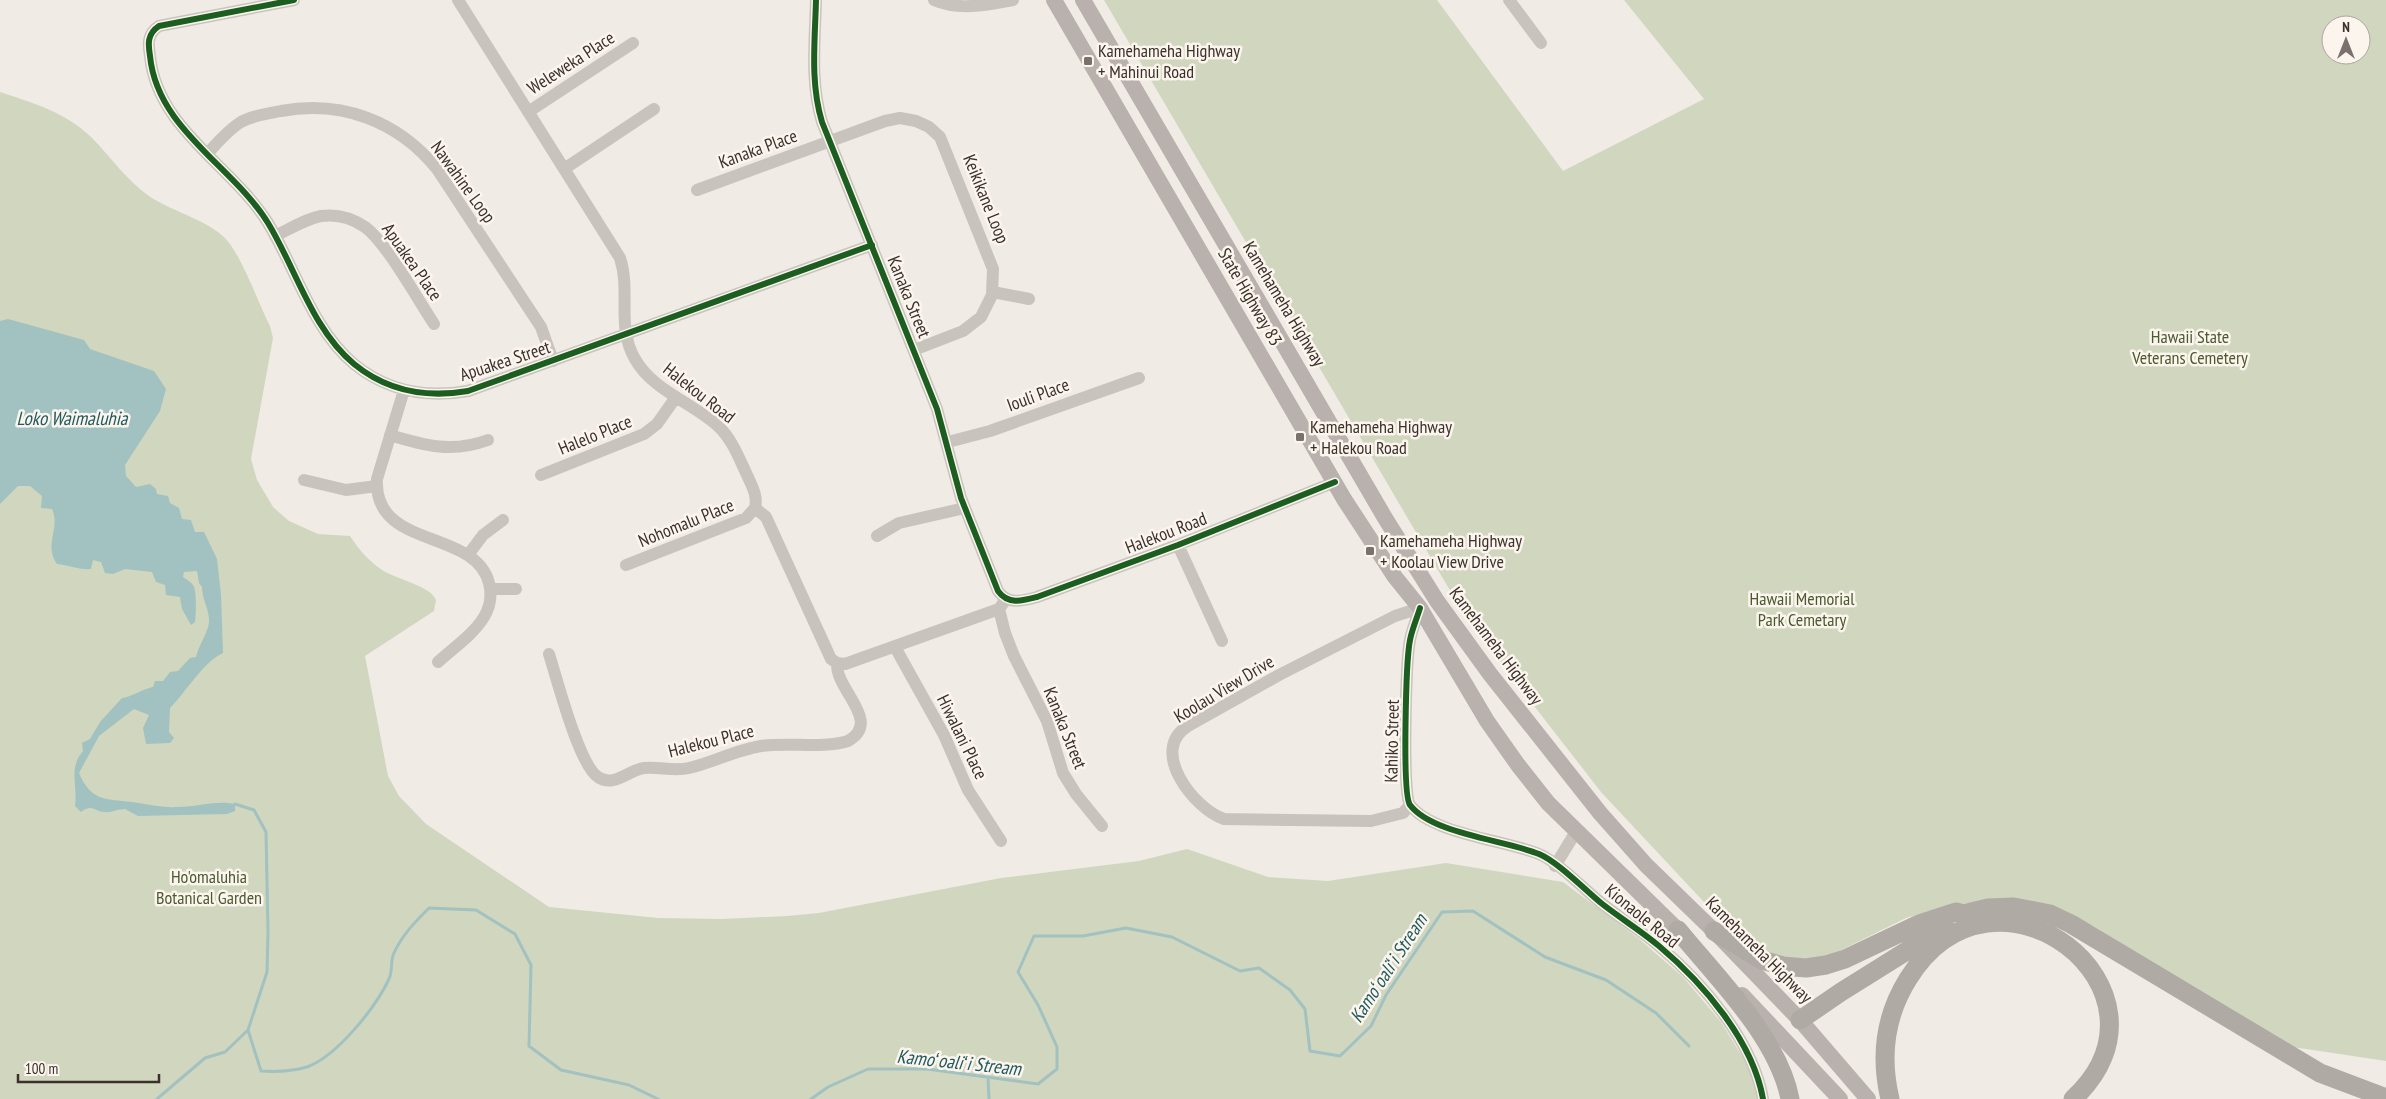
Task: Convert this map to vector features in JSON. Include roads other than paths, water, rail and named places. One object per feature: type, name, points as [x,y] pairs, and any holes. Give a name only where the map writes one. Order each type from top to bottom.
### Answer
[{"type":"highway","points":[[1714,931],[1762,960],[1784,966],[1806,968],[1826,965],[1845,959],[1934,918],[1956,912],[1963,914],[1988,908],[2014,907],[2038,911],[2061,919],[2320,1073],[2386,1098]]},
{"type":"highway","points":[[1800,1020],[1841,992],[1959,921],[1963,914]]},
{"type":"highway","points":[[1890,1099],[1885,1068],[1886,1036],[1895,1005],[1910,976],[1927,956],[1947,939],[1980,925],[2004,922],[2039,929],[2069,946],[2085,963],[2106,1000],[2110,1027],[2106,1046],[2091,1078],[2073,1099]]},
{"type":"highway","points":[[1678,930],[1745,1011],[1767,1044],[1785,1079],[1790,1099]]},
{"type":"main road","name":"State Highway 83","points":[[1054,0],[1335,482],[1395,577],[1420,608]]},
{"type":"main road","name":"Kamehameha Highway","points":[[1083,0],[1262,307],[1437,601],[1502,689],[1600,813],[1646,865],[1714,931],[1800,1020],[1868,1099]]},
{"type":"main road","points":[[1240,320],[1262,307]]},
{"type":"main road","points":[[1335,482],[1358,469]]},
{"type":"main road","points":[[1437,601],[1420,608],[1487,721],[1548,804],[1577,830],[1678,930],[1840,1099]]},
{"type":"main road","points":[[1577,830],[1600,813]]},
{"type":"main road","points":[[1787,1042],[1800,1020]]},
{"type":"street","name":"Apuakea Street","points":[[294,0],[163,24],[152,32],[148,44],[150,61],[163,97],[180,125],[250,197],[275,236],[323,327],[337,348],[365,372],[387,384],[404,390],[440,394],[468,391],[872,245]]},
{"type":"street","name":"Halekou Road","points":[[458,0],[620,258],[624,271],[626,335],[631,352],[642,369],[656,383],[711,420],[729,439],[756,495],[755,508],[766,517],[829,656],[837,663],[845,664],[1002,604],[1037,597],[1178,545],[1335,482]]},
{"type":"street","name":"Kanaka Street","points":[[816,0],[815,88],[819,110],[937,409],[948,442],[965,508],[998,591],[1002,604],[1005,633],[1014,656],[1047,721],[1064,773],[1076,794],[1102,826]]},
{"type":"street","points":[[934,0],[947,5],[964,6],[1013,0]]},
{"type":"street","points":[[1509,0],[1541,43]]},
{"type":"street","name":"Weleweka Place","points":[[528,112],[633,43]]},
{"type":"street","name":"Nawahine Loop","points":[[208,154],[228,131],[240,123],[260,115],[291,109],[316,107],[342,110],[366,116],[390,127],[420,150],[437,169],[541,327],[553,361]]},
{"type":"street","points":[[564,169],[654,109]]},
{"type":"street","name":"Keikikane Loop","points":[[830,141],[885,121],[900,118],[916,121],[935,132],[944,143],[991,261],[994,278],[993,292]]},
{"type":"street","name":"Kanaka Place","points":[[697,190],[830,141]]},
{"type":"street","name":"Apuakea Place","points":[[275,236],[306,221],[324,216],[341,217],[358,222],[377,238],[434,324]]},
{"type":"street","points":[[914,350],[969,327],[985,310],[993,292],[1029,299]]},
{"type":"street","name":"Iouli Place","points":[[948,442],[990,431],[1139,378]]},
{"type":"street","points":[[404,390],[377,486],[381,505],[394,521],[468,555],[483,569],[490,589],[487,610],[480,622],[438,662]]},
{"type":"street","name":"Halelo Place","points":[[541,475],[644,434],[657,424],[676,396]]},
{"type":"street","points":[[390,435],[425,446],[442,448],[466,447],[488,440]]},
{"type":"street","points":[[304,480],[346,490],[377,486]]},
{"type":"street","name":"Nohomalu Place","points":[[626,565],[746,518],[755,508]]},
{"type":"street","points":[[876,536],[899,523],[965,508]]},
{"type":"street","points":[[468,555],[483,535],[504,520]]},
{"type":"street","points":[[1178,545],[1222,641]]},
{"type":"street","points":[[490,589],[516,589]]},
{"type":"street","name":"Koolau View Drive","points":[[1410,805],[1402,812],[1371,821],[1224,819],[1210,813],[1198,803],[1174,765],[1172,754],[1176,738],[1188,726],[1279,675],[1395,616],[1420,608]]},
{"type":"street","name":"Kahiko Street","points":[[1420,608],[1410,641],[1404,772],[1407,799],[1410,805],[1420,816],[1439,825],[1532,852],[1549,859],[1555,866]]},
{"type":"street","name":"Hiwalani Place","points":[[895,646],[944,735],[968,790],[1001,841]]},
{"type":"street","name":"Halekou Place","points":[[549,654],[582,752],[594,774],[607,780],[616,779],[643,768],[672,770],[688,768],[762,746],[848,741],[860,729],[861,716],[839,680],[837,663]]},
{"type":"street","points":[[1555,866],[1577,830]]},
{"type":"street","name":"Kionaole Road","points":[[1555,866],[1630,926],[1659,946],[1699,985],[1725,1016],[1747,1050],[1760,1084],[1762,1099]]},
{"type":"water","name":"Loko Waimaluhia","points":[[8,319],[84,340],[90,349],[154,371],[166,389],[160,411],[125,465],[126,476],[136,487],[150,484],[156,489],[157,494],[168,496],[170,503],[179,508],[182,519],[191,520],[195,532],[204,532],[217,559],[221,595],[223,653],[202,670],[170,708],[169,732],[174,738],[170,743],[146,744],[143,728],[149,715],[134,709],[99,736],[79,773],[94,794],[107,799],[172,807],[228,803],[235,804],[235,811],[227,814],[138,816],[125,809],[101,812],[88,808],[81,812],[75,806],[74,777],[78,757],[83,751],[82,743],[90,739],[100,722],[122,698],[153,687],[155,681],[163,681],[170,672],[178,671],[190,658],[196,657],[208,627],[209,618],[197,571],[184,572],[183,577],[192,584],[195,592],[195,622],[191,625],[182,609],[180,597],[166,595],[165,585],[156,582],[152,572],[125,569],[113,574],[105,573],[101,562],[93,560],[91,569],[57,564],[52,549],[55,523],[52,509],[41,508],[42,496],[30,486],[18,486],[0,504],[0,321]]},
{"type":"waterway","name":"Kamoʻoaliʻi Stream","points":[[235,804],[254,810],[266,832],[267,972],[248,1030],[261,1071],[284,1071],[307,1067],[331,1053],[343,1042],[365,1016],[383,990],[391,973],[393,956],[397,946],[429,908],[476,910],[515,934],[531,965],[529,1046],[561,1070],[629,1085],[658,1099]]},
{"type":"waterway","name":"Kamoʻoaliʻi Stream","points":[[811,1099],[828,1087],[868,1069],[927,1069],[1038,1084],[1057,1069],[1057,1047],[1038,1005],[1018,972],[1034,936],[1083,936],[1126,928],[1172,937],[1240,971],[1259,968],[1290,990],[1305,1009],[1310,1051],[1340,1056],[1371,1026],[1386,995],[1442,912],[1473,911],[1545,957],[1606,980],[1656,1013],[1689,1046]]},
{"type":"waterway","points":[[157,1099],[205,1058],[225,1052],[248,1030]]},
{"type":"waterway","points":[[988,1078],[989,1099]]},
{"type":"place","name":"Kamehameha Highway + Mahinui Road","points":[[1088,61]]},
{"type":"place","name":"Kamehameha Highway + Halekou Road","points":[[1300,437]]},
{"type":"place","name":"Kamehameha Highway + Koolau View Drive","points":[[1370,551]]},
{"type":"park label","name":"Hawaii State Veterans Cemetery","points":[[2190,347]]},
{"type":"park label","name":"Hawaii Memorial Park Cemetary","points":[[1802,609]]},
{"type":"park label","name":"Ho'omaluhia Botanical Garden","points":[[209,888]]}]
